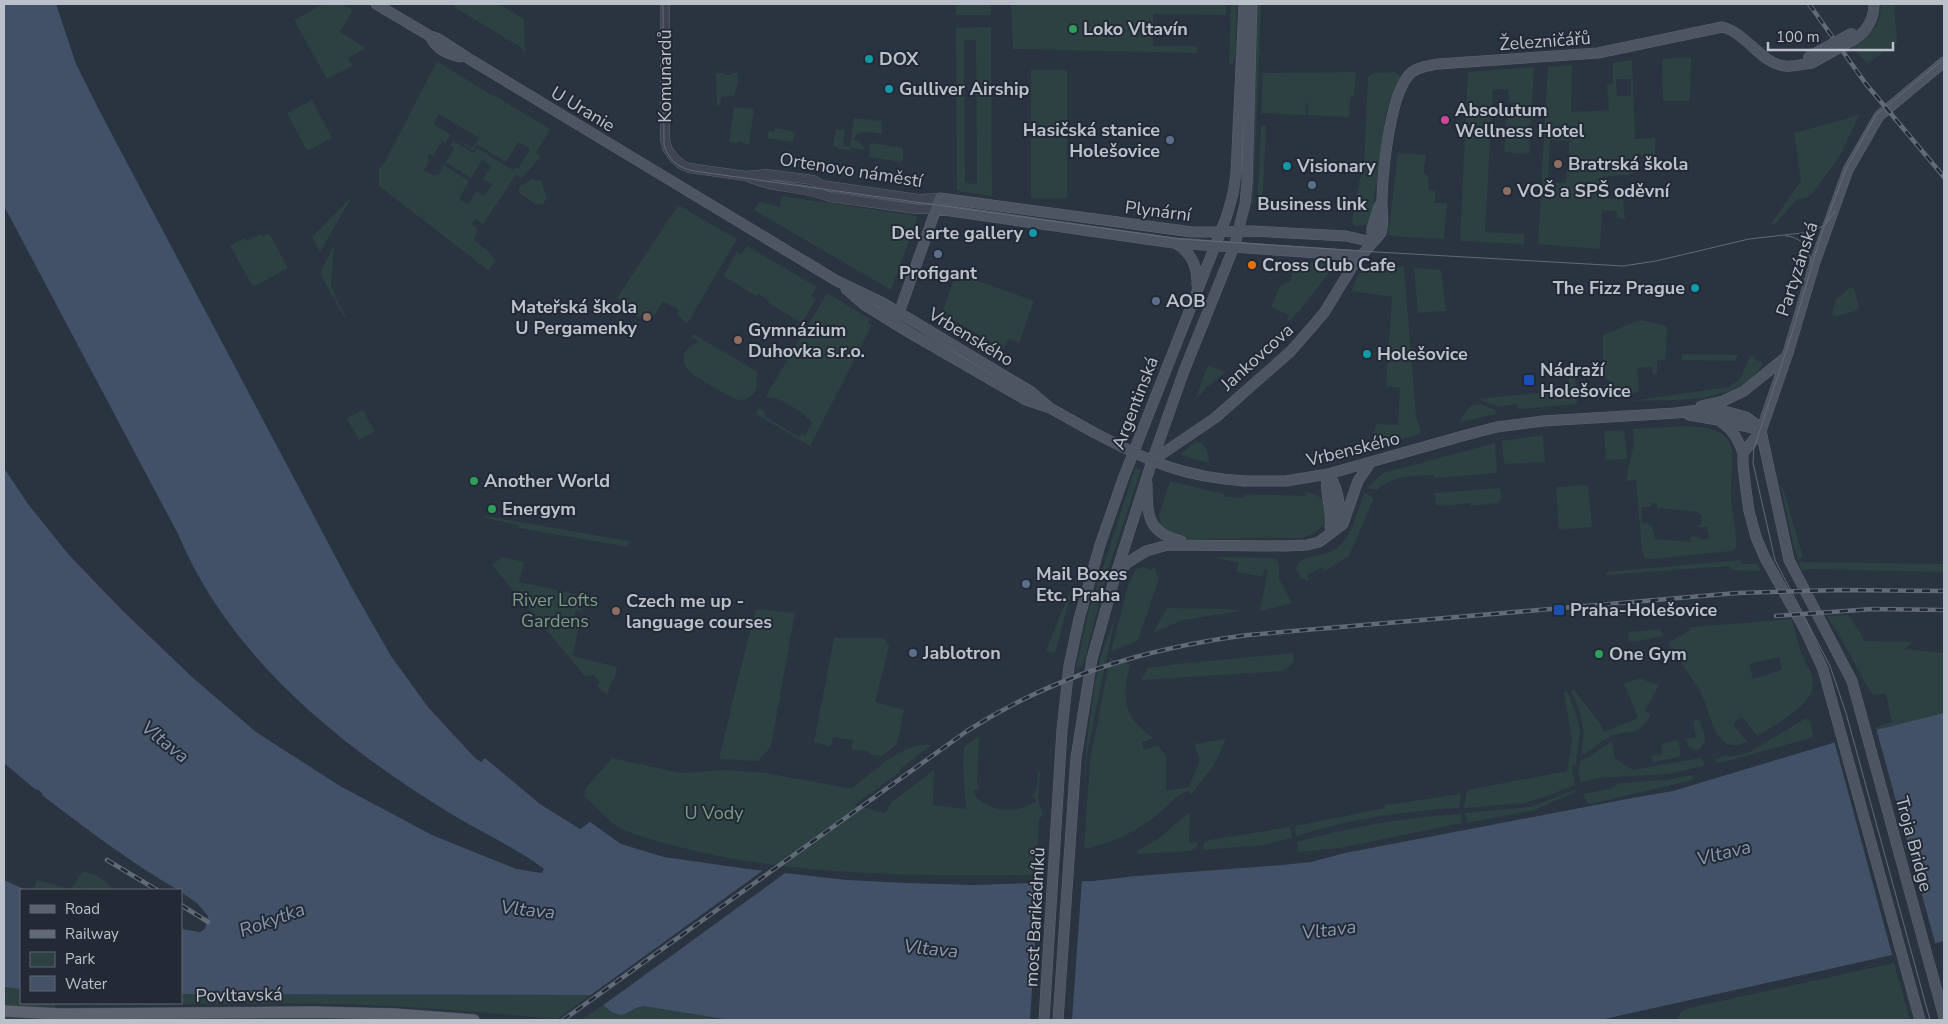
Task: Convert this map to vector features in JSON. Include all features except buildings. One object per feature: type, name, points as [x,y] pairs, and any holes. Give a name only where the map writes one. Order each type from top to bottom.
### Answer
[{"type":"main road","name":"U Uranie","points":[[376,4],[440,40],[470,60],[837,281]]},
{"type":"main road","name":"Argentinská","points":[[1057,816],[1065,696],[1079,619],[1100,545],[1123,479],[1220,232],[1233,194],[1236,173],[1244,4]]},
{"type":"main road","name":"Argentinská","points":[[1071,816],[1079,736],[1090,668],[1114,580],[1152,461],[1184,371],[1234,248],[1245,204],[1252,4]]},
{"type":"main road","name":"Železničářů","points":[[1372,242],[1381,233],[1383,228],[1382,198],[1391,118],[1401,91],[1411,73],[1422,67],[1438,64],[1598,53],[1722,28],[1730,29],[1740,35],[1776,64],[1784,66],[1798,65],[1853,36],[1862,34],[1870,24],[1874,4]]},
{"type":"main road","name":"Partyzánská","points":[[1743,452],[1761,430],[1815,262],[1848,170],[1875,122],[1896,100],[1944,62]]},
{"type":"main road","name":"Plynární","points":[[940,198],[1192,232],[1238,231],[1346,236],[1372,242]]},
{"type":"main road","name":"Ortenovo náměstí","points":[[895,324],[940,198]]},
{"type":"main road","name":"Plynární","points":[[937,209],[1174,242],[1234,248],[1362,256]]},
{"type":"main road","points":[[1174,242],[1187,252],[1194,264],[1197,278],[1196,293]]},
{"type":"main road","name":"Jankovcova","points":[[1152,461],[1182,438],[1204,426],[1291,351],[1324,313],[1372,242]]},
{"type":"main road","points":[[837,281],[899,313]]},
{"type":"main road","points":[[837,281],[863,304],[895,324]]},
{"type":"main road","name":"Vrbenského","points":[[899,313],[1030,391],[1050,408]]},
{"type":"main road","name":"Vrbenského","points":[[895,324],[1026,400],[1050,408],[1139,456],[1177,471],[1196,476],[1245,482],[1286,481],[1328,474],[1466,435],[1521,423],[1585,417],[1676,413],[1706,409],[1728,412],[1750,420],[1761,430]]},
{"type":"main road","name":"Vrbenského","points":[[1676,413],[1723,401],[1744,391],[1786,357]]},
{"type":"main road","name":"Vrbenského","points":[[1676,413],[1761,430]]},
{"type":"main road","points":[[1718,420],[1728,426],[1736,435],[1743,452],[1749,511],[1756,537],[1765,558],[1816,652],[1837,716],[1920,1020]]},
{"type":"main road","name":"Troja Bridge","points":[[1761,430],[1789,560],[1852,681],[1944,1016]]},
{"type":"main road","points":[[1114,580],[1127,563],[1146,551],[1168,545],[1307,545],[1319,542],[1343,524],[1358,481],[1371,462]]},
{"type":"main road","points":[[1328,474],[1325,483],[1332,515],[1329,536]]},
{"type":"main road","points":[[1148,475],[1147,508],[1151,522],[1162,535],[1196,545]]},
{"type":"main road","name":"most Barikádníků","points":[[1044,1020],[1057,816]]},
{"type":"main road","name":"most Barikádníků","points":[[1058,1020],[1071,816]]},
{"type":"main road","name":"Povltavská","points":[[4,1011],[61,1014],[313,1012],[395,1014],[474,1020]]},
{"type":"street","name":"Komunardů","points":[[664,4],[665,139],[668,148]]},
{"type":"street","name":"Ortenovo náměstí","points":[[668,148],[674,158],[686,167],[746,176],[766,174],[813,180],[821,185],[918,199],[940,198]]},
{"type":"street","name":"Ortenovo náměstí","points":[[746,176],[761,183],[817,192],[830,197],[916,209],[937,209]]},
{"type":"green space","points":[[324,4],[342,4],[353,10],[340,32],[366,48],[348,58],[352,66],[327,79],[294,20]]},
{"type":"green space","points":[[454,4],[499,4],[524,19],[525,52],[522,48],[454,7]]},
{"type":"green space","points":[[956,4],[991,4],[991,15],[956,15]]},
{"type":"green space","name":"Loko Vltavín","points":[[1011,4],[1226,4],[1226,15],[1153,14],[1153,46],[1197,46],[1197,53],[1013,49]]},
{"type":"green space","points":[[1231,4],[1237,4],[1235,59],[1229,66]]},
{"type":"green space","points":[[1258,4],[1261,4],[1253,205],[1251,204]]},
{"type":"green space","points":[[1881,4],[1894,4],[1897,42],[1867,64],[1850,44],[1864,37],[1877,25]]},
{"type":"green space","points":[[991,27],[992,196],[957,191],[956,28]],"holes":[[[964,40],[976,40],[977,184],[965,183]]]},
{"type":"green space","points":[[1691,57],[1690,101],[1663,101],[1662,59]]},
{"type":"green space","points":[[1632,60],[1635,139],[1655,138],[1655,155],[1632,156],[1633,174],[1602,177],[1603,198],[1623,200],[1625,219],[1617,218],[1617,211],[1602,210],[1600,249],[1538,244],[1548,67],[1572,65],[1571,112],[1609,110],[1607,84],[1613,84],[1613,63]],"holes":[[[1616,79],[1631,79],[1631,96],[1617,96]],[[1550,140],[1569,141],[1569,169],[1567,169],[1566,183],[1548,182]]]},
{"type":"green space","points":[[437,61],[550,129],[536,153],[541,156],[522,178],[516,175],[483,224],[476,219],[472,224],[478,229],[474,240],[488,251],[496,261],[488,270],[379,186],[379,169],[386,160]],"holes":[[[439,114],[479,138],[473,148],[455,139],[473,150],[477,144],[506,162],[518,142],[530,149],[518,169],[515,168],[513,170],[477,148],[474,153],[453,141],[451,145],[454,149],[445,162],[471,178],[482,160],[491,166],[483,179],[492,184],[484,196],[476,191],[468,204],[459,199],[469,181],[444,165],[438,175],[434,176],[424,170],[430,160],[427,158],[429,154],[433,156],[442,141],[445,143],[451,135],[433,124]]]},
{"type":"green space","points":[[1534,67],[1529,154],[1504,152],[1508,111],[1513,111],[1513,102],[1508,102],[1509,90],[1493,89],[1485,232],[1524,234],[1524,244],[1460,241],[1468,72]]},
{"type":"green space","points":[[1031,70],[1067,70],[1067,198],[1031,198]]},
{"type":"green space","points":[[1356,72],[1354,96],[1350,97],[1349,117],[1308,115],[1308,103],[1306,103],[1305,115],[1261,113],[1263,73]]},
{"type":"green space","points":[[1395,72],[1401,76],[1386,112],[1371,222],[1370,225],[1354,226],[1352,221],[1359,183],[1364,168],[1368,77],[1374,73]]},
{"type":"green space","points":[[716,73],[731,75],[731,73],[738,73],[738,83],[734,96],[721,97],[720,105],[717,105]]},
{"type":"green space","points":[[312,100],[332,138],[307,151],[287,113]]},
{"type":"green space","points":[[734,107],[754,109],[749,145],[738,141],[737,143],[729,142]]},
{"type":"green space","points":[[1859,115],[1841,154],[1814,192],[1806,198],[1797,199],[1775,224],[1771,224],[1801,181],[1794,133]]},
{"type":"green space","points":[[854,118],[882,121],[882,134],[862,132],[855,136],[853,140],[860,141],[861,145],[865,147],[864,150],[838,149],[838,147],[833,146],[836,129],[845,130],[843,146],[850,147]]},
{"type":"green space","points":[[1261,126],[1266,126],[1263,191],[1257,210]]},
{"type":"green space","points":[[775,128],[795,132],[793,142],[767,138],[768,131],[775,132]]},
{"type":"green space","points":[[870,144],[903,148],[903,160],[901,162],[869,157]]},
{"type":"green space","points":[[1398,153],[1426,155],[1424,173],[1428,176],[1429,190],[1435,191],[1435,203],[1447,203],[1444,239],[1388,235]]},
{"type":"green space","points":[[532,179],[541,181],[547,198],[543,204],[535,204],[518,192],[520,186]]},
{"type":"green space","points":[[352,196],[320,252],[312,237]]},
{"type":"green space","points":[[781,196],[918,216],[891,290],[754,210],[760,202],[780,207]]},
{"type":"green space","points":[[678,205],[737,239],[687,324],[677,315],[679,310],[663,301],[649,324],[624,308],[626,304],[617,298]]},
{"type":"green space","points":[[269,233],[288,268],[257,285],[252,285],[230,246],[244,238],[246,241],[261,234],[263,236]]},
{"type":"green space","points":[[334,245],[331,287],[345,319],[320,273]]},
{"type":"green space","points":[[747,246],[817,287],[811,296],[816,299],[802,323],[768,303],[769,301],[758,294],[756,296],[723,276],[737,252],[741,255]]},
{"type":"green space","points":[[1293,260],[1336,264],[1299,311],[1290,320],[1287,320],[1289,315],[1271,307],[1280,286],[1291,281]]},
{"type":"green space","points":[[1372,266],[1404,267],[1416,416],[1421,434],[1374,448],[1373,437],[1376,424],[1398,425],[1400,388],[1386,386],[1392,297],[1352,291],[1361,272]]},
{"type":"green space","points":[[1414,268],[1441,270],[1446,311],[1418,313]]},
{"type":"green space","points":[[956,273],[1034,301],[1019,343],[1009,338],[1003,349],[942,313]]},
{"type":"green space","points":[[1851,287],[1854,289],[1859,307],[1856,311],[1837,316],[1832,314],[1836,299]]},
{"type":"green space","points":[[827,293],[870,319],[868,323],[872,325],[810,446],[756,414],[759,408],[765,412],[764,416],[799,437],[802,434],[805,435],[812,423],[809,420],[786,403],[766,396]]},
{"type":"green space","points":[[1640,320],[1667,326],[1666,359],[1657,361],[1657,374],[1653,374],[1652,367],[1637,368],[1639,392],[1618,395],[1603,374],[1603,335]]},
{"type":"green space","points":[[693,334],[758,372],[755,391],[749,398],[743,400],[735,399],[688,370],[684,361],[685,353],[690,346],[699,342],[691,337]]},
{"type":"green space","points":[[1682,354],[1739,355],[1735,361],[1682,360]]},
{"type":"green space","points":[[1754,355],[1754,359],[1762,362],[1760,369],[1742,385],[1728,391],[1712,396],[1680,400],[1631,401],[1729,387],[1740,379],[1750,357]]},
{"type":"green space","points":[[1208,365],[1226,372],[1207,387],[1195,400]]},
{"type":"green space","points":[[1571,371],[1575,371],[1577,404],[1518,409],[1517,404],[1499,407],[1478,399],[1557,391],[1568,383]]},
{"type":"green space","points":[[1481,404],[1495,410],[1495,414],[1461,422],[1460,420],[1470,406]]},
{"type":"green space","points":[[363,410],[375,432],[359,440],[347,418]]},
{"type":"green space","points":[[1686,426],[1719,432],[1727,438],[1731,446],[1732,456],[1731,497],[1736,548],[1732,551],[1645,558],[1642,551],[1636,480],[1626,481],[1634,443],[1633,429]],"holes":[[[1651,503],[1657,504],[1657,508],[1699,512],[1702,515],[1701,525],[1698,525],[1698,527],[1707,527],[1709,538],[1702,540],[1699,537],[1691,536],[1691,542],[1655,539],[1652,525],[1641,522],[1642,507],[1651,507]]]},
{"type":"green space","points":[[1624,430],[1627,459],[1606,460],[1604,431]]},
{"type":"green space","points":[[1543,435],[1545,462],[1504,464],[1502,441]]},
{"type":"green space","points":[[1196,441],[1206,449],[1209,463],[1180,455]]},
{"type":"green space","points":[[1495,443],[1497,473],[1434,478],[1434,475],[1411,476],[1389,481],[1377,490],[1367,488],[1383,473]]},
{"type":"green space","points":[[1135,468],[1141,470],[1107,573],[1083,665],[1076,668],[1089,610]]},
{"type":"green space","points":[[1170,481],[1224,494],[1225,497],[1244,498],[1245,494],[1306,496],[1306,492],[1316,495],[1323,500],[1327,515],[1325,522],[1319,529],[1311,535],[1300,538],[1181,539],[1160,527],[1159,515]]},
{"type":"green space","points":[[1588,485],[1592,527],[1559,530],[1556,487]]},
{"type":"green space","points":[[1782,485],[1803,557],[1799,560],[1800,562],[1944,564],[1944,572],[1807,569],[1802,571],[1793,544]]},
{"type":"green space","points":[[1500,488],[1501,497],[1498,503],[1471,506],[1470,503],[1439,505],[1436,507],[1435,493]]},
{"type":"green space","points":[[1364,493],[1373,497],[1373,500],[1349,556],[1325,571],[1322,567],[1307,575],[1309,581],[1301,578],[1296,570],[1297,565],[1301,561],[1337,548],[1347,537]]},
{"type":"green space","points":[[480,515],[629,541],[628,547],[519,528],[519,525],[485,518]]},
{"type":"green space","name":"River Lofts Gardens","points":[[502,557],[524,562],[519,582],[584,596],[581,612],[576,610],[574,620],[580,620],[573,656],[617,667],[614,681],[612,680],[607,695],[597,686],[600,683],[594,675],[585,676],[492,565]]},
{"type":"green space","points":[[1212,557],[1275,558],[1279,564],[1279,579],[1292,603],[1260,611],[1268,570],[1264,569],[1263,577],[1238,572],[1236,571],[1239,563]]},
{"type":"green space","points":[[1740,560],[1741,564],[1757,564],[1761,571],[1732,570],[1729,566],[1606,575],[1606,572]]},
{"type":"green space","points":[[1143,567],[1151,570],[1154,567],[1159,578],[1138,640],[1111,652],[1128,585],[1136,569]]},
{"type":"green space","points":[[1071,589],[1055,653],[1046,651]]},
{"type":"green space","points":[[1167,608],[1241,611],[1183,620],[1153,633]]},
{"type":"green space","points":[[756,609],[795,613],[771,746],[758,761],[719,759],[736,687]]},
{"type":"green space","points":[[1848,615],[1864,641],[1913,642],[1904,649],[1944,653],[1944,713],[1876,730],[1876,727],[1892,722],[1886,694],[1872,694],[1838,634],[1840,634],[1827,616]]},
{"type":"green space","points":[[1115,618],[1088,748],[1084,790],[1086,749],[1095,682],[1101,656]]},
{"type":"green space","points":[[1791,619],[1801,652],[1812,676],[1813,685],[1811,693],[1791,715],[1757,736],[1742,717],[1733,724],[1747,742],[1736,745],[1727,743],[1715,729],[1700,691],[1668,643],[1692,627]],"holes":[[[1779,657],[1782,670],[1753,679],[1749,664]]]},
{"type":"green space","points":[[1660,629],[1664,636],[1629,642],[1628,632]]},
{"type":"green space","points":[[834,638],[884,638],[889,646],[875,702],[904,710],[897,744],[882,756],[869,754],[868,751],[851,749],[853,740],[833,737],[831,747],[814,742]]},
{"type":"green space","points":[[1293,653],[1294,661],[1282,671],[1141,680],[1148,668]]},
{"type":"green space","points":[[1110,658],[1130,665],[1126,688],[1127,706],[1136,723],[1153,738],[1142,743],[1144,750],[1158,745],[1166,756],[1166,791],[1189,787],[1200,760],[1194,744],[1226,739],[1213,767],[1191,794],[1188,791],[1180,795],[1157,815],[1131,832],[1104,844],[1084,849],[1090,761]]},
{"type":"green space","points":[[1639,678],[1659,685],[1645,711],[1651,714],[1646,722],[1637,730],[1608,738],[1581,755],[1583,746],[1582,721],[1571,690],[1575,691],[1601,725],[1604,732],[1638,718],[1624,684]]},
{"type":"green space","points":[[1567,691],[1580,731],[1576,764],[1572,767],[1575,785],[1524,803],[1464,808],[1467,790],[1567,771],[1572,741],[1564,693]]},
{"type":"green space","points":[[1806,718],[1808,721],[1810,720],[1814,737],[1720,763],[1715,761],[1727,755],[1729,757],[1748,753]]},
{"type":"green space","points":[[1699,720],[1704,732],[1705,741],[1698,751],[1688,746],[1687,742],[1683,739],[1696,737],[1693,721]]},
{"type":"green space","name":"U Vody","points":[[979,736],[977,780],[979,789],[973,791],[985,804],[1012,810],[1030,805],[1037,800],[1032,796],[1037,789],[1038,772],[1040,771],[1038,799],[1043,815],[1039,819],[1036,868],[1031,875],[942,875],[854,872],[766,864],[722,857],[663,843],[626,831],[612,823],[584,796],[585,789],[612,758],[681,773],[726,770],[766,773],[852,788],[900,752],[921,745],[931,745],[899,770],[900,772],[854,805],[885,813],[893,801],[934,770],[933,805],[966,809],[963,765],[964,747]]},
{"type":"green space","points":[[1678,740],[1681,753],[1679,757],[1653,762],[1651,756],[1662,754],[1661,744]]},
{"type":"green space","points":[[1612,741],[1615,758],[1633,770],[1701,758],[1705,763],[1703,766],[1668,774],[1600,778],[1581,782],[1578,771],[1581,760],[1589,757]]},
{"type":"green space","points":[[1693,775],[1692,780],[1591,804],[1587,803],[1583,794],[1609,789],[1620,783],[1666,780]]},
{"type":"green space","points":[[1575,790],[1578,791],[1534,810],[1467,823],[1465,813],[1530,807]]},
{"type":"green space","points":[[1461,794],[1459,808],[1377,817],[1336,825],[1296,836],[1295,826],[1385,808],[1385,805]]},
{"type":"green space","points":[[1190,812],[1189,843],[1198,842],[1196,848],[1189,851],[1139,854],[1135,852],[1158,839]]},
{"type":"green space","points":[[1461,814],[1462,823],[1340,848],[1298,852],[1297,842],[1338,832],[1399,820]]},
{"type":"green space","points":[[1290,827],[1292,838],[1263,845],[1203,850],[1204,843],[1209,840]]},
{"type":"green space","points":[[82,872],[87,872],[104,881],[114,889],[84,889],[79,887],[78,889],[71,889]]},
{"type":"green space","points":[[37,880],[71,889],[33,889]]},
{"type":"green space","points":[[1894,963],[1910,1019],[1676,1020],[1682,1011],[1689,1008]]},
{"type":"green space","points":[[4,987],[20,989],[20,1004],[55,1004],[55,1008],[4,1005]]},
{"type":"green space","points":[[182,994],[591,995],[557,1019],[442,1009],[355,1005],[90,1004],[182,1004]]},
{"type":"green space","points":[[604,1004],[611,1011],[626,1013],[636,1006],[643,1006],[730,1020],[581,1020]]},
{"type":"green space","points":[[4,1015],[44,1020],[4,1020]]},
{"type":"green space","points":[[300,1016],[380,1020],[172,1020]]},
{"type":"water","points":[[4,4],[56,4],[76,64],[98,108],[352,588],[391,656],[428,707],[475,758],[481,762],[485,758],[540,804],[580,829],[590,822],[621,844],[664,857],[847,880],[973,885],[1093,881],[1282,865],[1311,862],[1345,853],[1673,791],[1876,730],[1944,713],[1944,941],[1892,955],[1600,1020],[730,1020],[643,1006],[620,1015],[608,1009],[595,995],[182,994],[182,929],[200,932],[205,929],[208,916],[197,903],[182,893],[182,889],[176,889],[108,845],[42,795],[4,763],[4,468],[28,504],[69,555],[122,610],[192,677],[256,732],[340,786],[432,835],[516,869],[542,873],[544,869],[411,788],[370,760],[330,729],[293,696],[258,659],[227,621],[200,579],[4,206]]},
{"type":"water","points":[[4,880],[24,889],[20,889],[20,989],[4,987]]},
{"type":"pier","points":[[1876,728],[1936,946],[1893,958],[1834,740]]},
{"type":"pier","points":[[765,869],[788,871],[602,1006],[594,997],[588,997]]},
{"type":"pier","points":[[1082,879],[1072,1020],[1030,1020],[1039,880]]},
{"type":"tram line","points":[[663,4],[664,145],[675,162],[683,168],[694,171],[1180,239],[1623,266],[1656,261],[1749,239],[1811,232],[1825,225],[1835,211]]},
{"type":"tram line","points":[[1930,1020],[1846,713],[1830,666],[1775,560],[1753,463],[1754,448],[1792,333],[1820,238],[1846,169],[1876,115],[1944,59]]},
{"type":"tram line","points":[[1786,236],[1804,244],[1809,253],[1811,263]]},
{"type":"railway","points":[[1809,4],[1866,84],[1944,177]]},
{"type":"railway","points":[[563,1020],[967,731],[1033,695],[1102,667],[1174,648],[1248,635],[1737,593],[1839,590],[1944,591]]},
{"type":"railway","points":[[1776,616],[1873,609],[1944,610]]},
{"type":"railway","points":[[107,860],[155,889]]},
{"type":"railway","points":[[182,906],[208,922]]},
{"type":"place","name":"Loko Vltavín","points":[[1073,29]]},
{"type":"place","name":"DOX","points":[[869,59]]},
{"type":"place","name":"Gulliver Airship","points":[[889,89]]},
{"type":"place","name":"Absolutum Wellness Hotel","points":[[1445,120]]},
{"type":"place","name":"Hasičská stanice Holešovice","points":[[1170,140]]},
{"type":"place","name":"Bratrská škola","points":[[1558,164]]},
{"type":"place","name":"Visionary","points":[[1287,166]]},
{"type":"place","name":"Business link","points":[[1312,185]]},
{"type":"place","name":"VOŠ a SPŠ oděvní","points":[[1507,191]]},
{"type":"place","name":"Del arte gallery","points":[[1033,233]]},
{"type":"place","name":"Profigant","points":[[938,254]]},
{"type":"place","name":"Cross Club Cafe","points":[[1252,265]]},
{"type":"place","name":"The Fizz Prague","points":[[1695,288]]},
{"type":"place","name":"AOB","points":[[1156,301]]},
{"type":"place","name":"Mateřská škola U Pergamenky","points":[[647,317]]},
{"type":"place","name":"Gymnázium Duhovka s.r.o.","points":[[738,340]]},
{"type":"place","name":"Holešovice","points":[[1367,354]]},
{"type":"place","name":"Nádraží Holešovice","points":[[1529,380]]},
{"type":"place","name":"Another World","points":[[474,481]]},
{"type":"place","name":"Energym","points":[[492,509]]},
{"type":"place","name":"Mail Boxes Etc. Praha","points":[[1026,584]]},
{"type":"place","name":"Praha-Holešovice","points":[[1559,610]]},
{"type":"place","name":"Czech me up - language courses","points":[[616,611]]},
{"type":"place","name":"Jablotron","points":[[913,653]]},
{"type":"place","name":"One Gym","points":[[1599,654]]},
{"type":"water label","name":"Vltava","points":[[165,742]]},
{"type":"water label","name":"Vltava","points":[[1724,853]]},
{"type":"water label","name":"Vltava","points":[[528,910]]},
{"type":"water label","name":"Rokytka","points":[[272,920]]},
{"type":"water label","name":"Vltava","points":[[1329,930]]},
{"type":"water label","name":"Vltava","points":[[931,949]]}]
